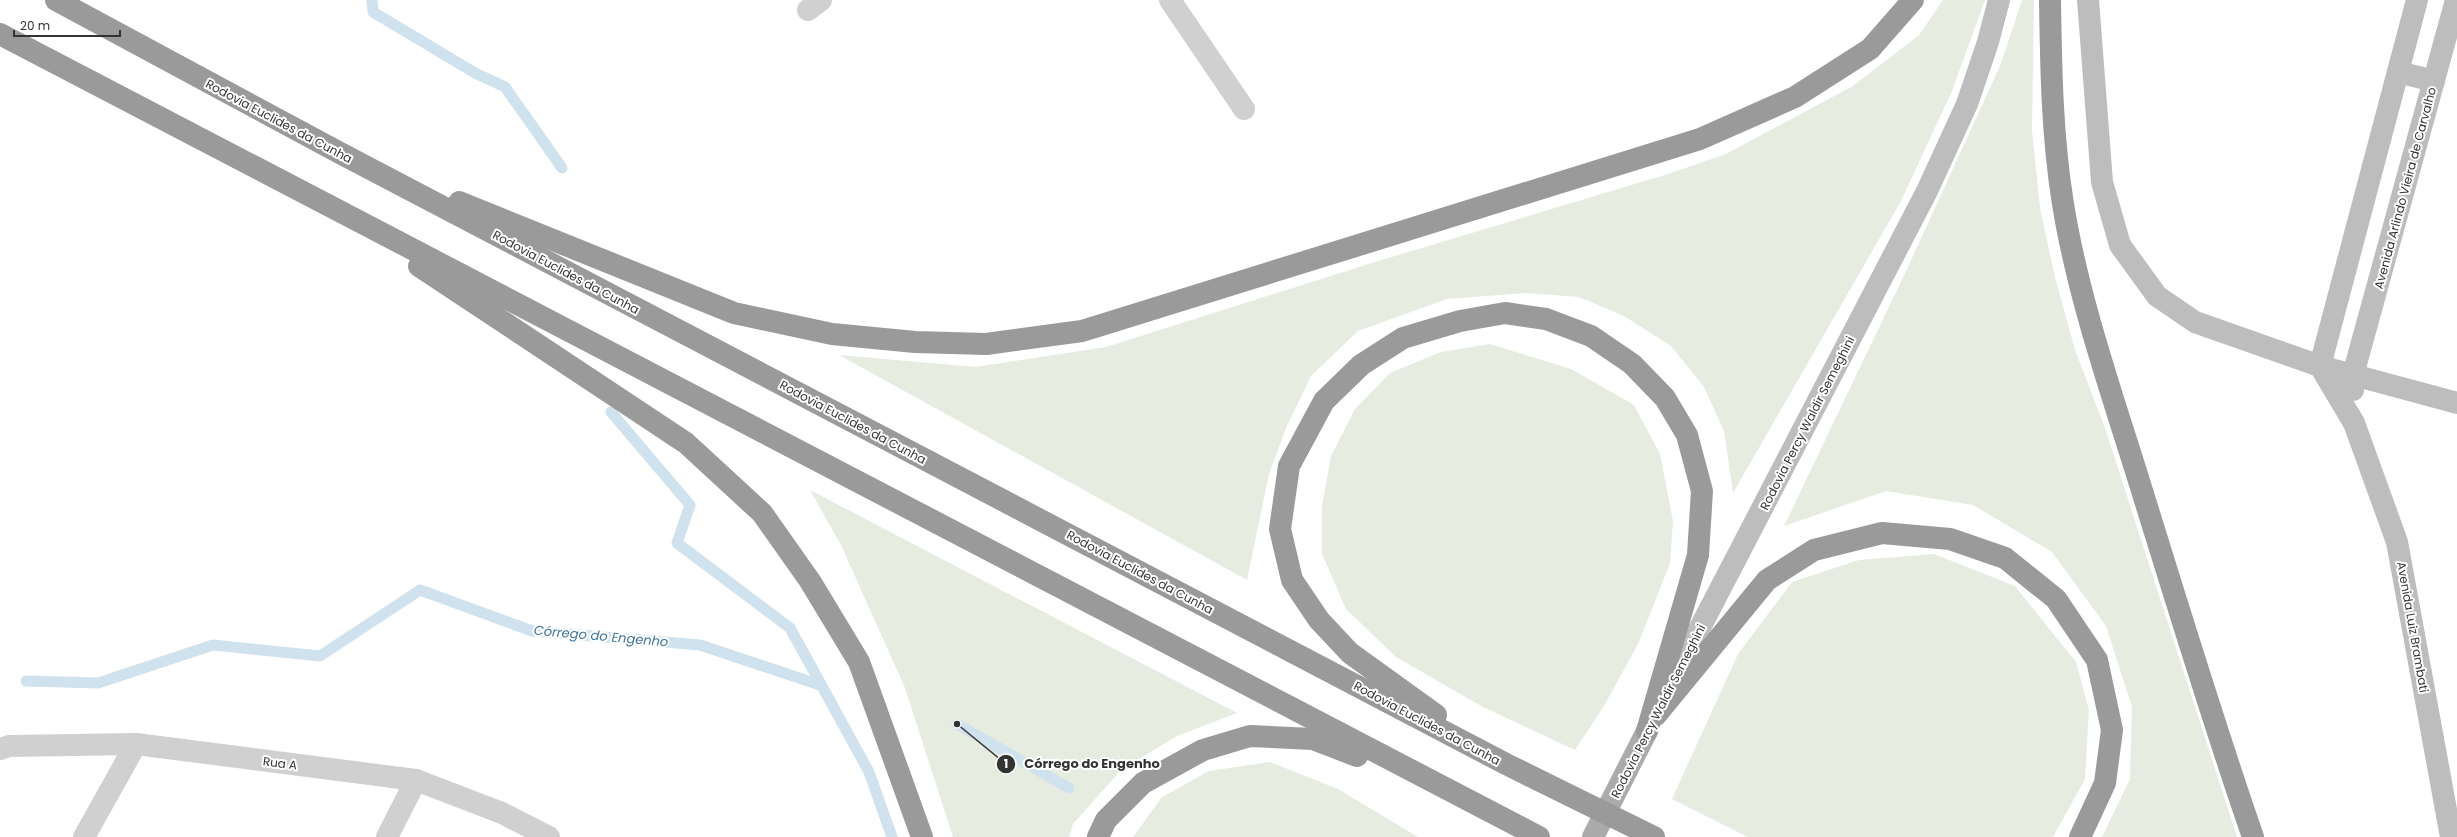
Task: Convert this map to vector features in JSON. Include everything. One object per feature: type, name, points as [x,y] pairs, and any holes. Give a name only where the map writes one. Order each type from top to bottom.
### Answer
[{"type":"highway","name":"Rodovia Euclides da Cunha","points":[[56,0],[340,153],[1506,764],[1654,837]]},
{"type":"highway","points":[[340,153],[734,313],[832,334],[915,342],[986,344],[1082,331],[1700,138],[1795,97],[1870,49],[1913,0]]},
{"type":"highway","points":[[2050,0],[2053,128],[2063,206],[2077,271],[2108,383],[2224,756],[2253,837]]},
{"type":"highway","points":[[0,34],[1539,837]]},
{"type":"highway","points":[[322,201],[686,443],[762,513],[810,581],[859,662],[922,837]]},
{"type":"highway","points":[[1506,764],[1350,653],[1319,620],[1292,580],[1280,529],[1289,466],[1324,401],[1361,365],[1403,338],[1460,321],[1505,313],[1546,319],[1591,336],[1632,364],[1665,398],[1687,435],[1702,491],[1698,555],[1651,723]]},
{"type":"highway","points":[[1651,723],[1767,580],[1814,550],[1882,533],[1950,539],[2005,558],[2056,599],[2097,660],[2112,730],[2105,783],[2080,837]]},
{"type":"highway","points":[[1098,837],[1106,820],[1143,783],[1203,750],[1250,736],[1313,739],[1469,801]]},
{"type":"main road","name":"Rodovia Percy Waldir Semeghini","points":[[1592,837],[1927,191],[1967,104],[1988,42],[1999,0]]},
{"type":"main road","points":[[2088,0],[2102,182],[2120,246],[2157,296],[2195,322],[2320,366],[2457,403]]},
{"type":"main road","points":[[2320,366],[2417,0]]},
{"type":"main road","name":"Avenida Arlindo Vieira de Carvalho","points":[[2353,375],[2456,0]]},
{"type":"main road","points":[[2398,72],[2434,81]]},
{"type":"main road","name":"Avenida Luiz Brambati","points":[[2320,366],[2354,423],[2398,542],[2451,837]]},
{"type":"main road","name":"Avenida Luiz Brambati","points":[[2353,375],[2354,423]]},
{"type":"street","points":[[1170,0],[1244,109]]},
{"type":"street","points":[[84,837],[136,744]]},
{"type":"street","name":"Rua A","points":[[0,749],[10,746],[136,744],[416,780],[502,813],[549,837]]},
{"type":"street","points":[[387,837],[416,780]]},
{"type":"shaded area","points":[[1943,0],[1985,0],[1952,91],[1901,201],[1733,493],[1724,431],[1704,387],[1671,346],[1624,316],[1579,297],[1525,293],[1447,299],[1358,331],[1311,376],[1286,428],[1269,474],[1247,580],[839,355],[975,367],[1106,347],[1375,262],[1668,174],[1726,154],[1853,86],[1919,35]]},
{"type":"shaded area","points":[[2022,0],[2034,0],[2032,130],[2040,208],[2055,277],[2075,350],[2105,428],[2237,837],[2102,837],[2130,779],[2132,707],[2106,626],[2052,552],[1973,505],[1886,491],[1784,526],[1908,267],[2000,66]]},
{"type":"shaded area","points":[[1490,344],[1571,369],[1634,405],[1660,454],[1673,521],[1670,563],[1639,642],[1604,706],[1575,750],[1483,707],[1396,657],[1346,609],[1322,554],[1322,506],[1331,456],[1355,409],[1390,373],[1441,352]]},
{"type":"shaded area","points":[[810,490],[1237,713],[1177,736],[1122,769],[1073,824],[1069,837],[953,837],[905,688],[841,545]]},
{"type":"shaded area","points":[[1934,554],[2015,586],[2076,662],[2089,710],[2085,779],[2053,837],[1748,837],[1672,799],[1738,654],[1792,582],[1859,560]]},
{"type":"shaded area","points":[[1270,762],[1338,789],[1418,837],[1133,837],[1162,797],[1209,771]]},
{"type":"waterway","points":[[372,0],[373,12],[475,73],[505,87],[562,168]]},
{"type":"waterway","points":[[611,412],[690,505],[677,543],[790,628],[869,772],[892,837]]},
{"type":"waterway","name":"Córrego do Engenho","points":[[26,681],[98,683],[213,645],[320,656],[420,590],[532,631],[700,645],[820,685]]},
{"type":"waterway","name":"Córrego do Engenho","points":[[957,724],[1069,788]]},
{"type":"place","name":"Córrego do Engenho","points":[[957,724]]}]
